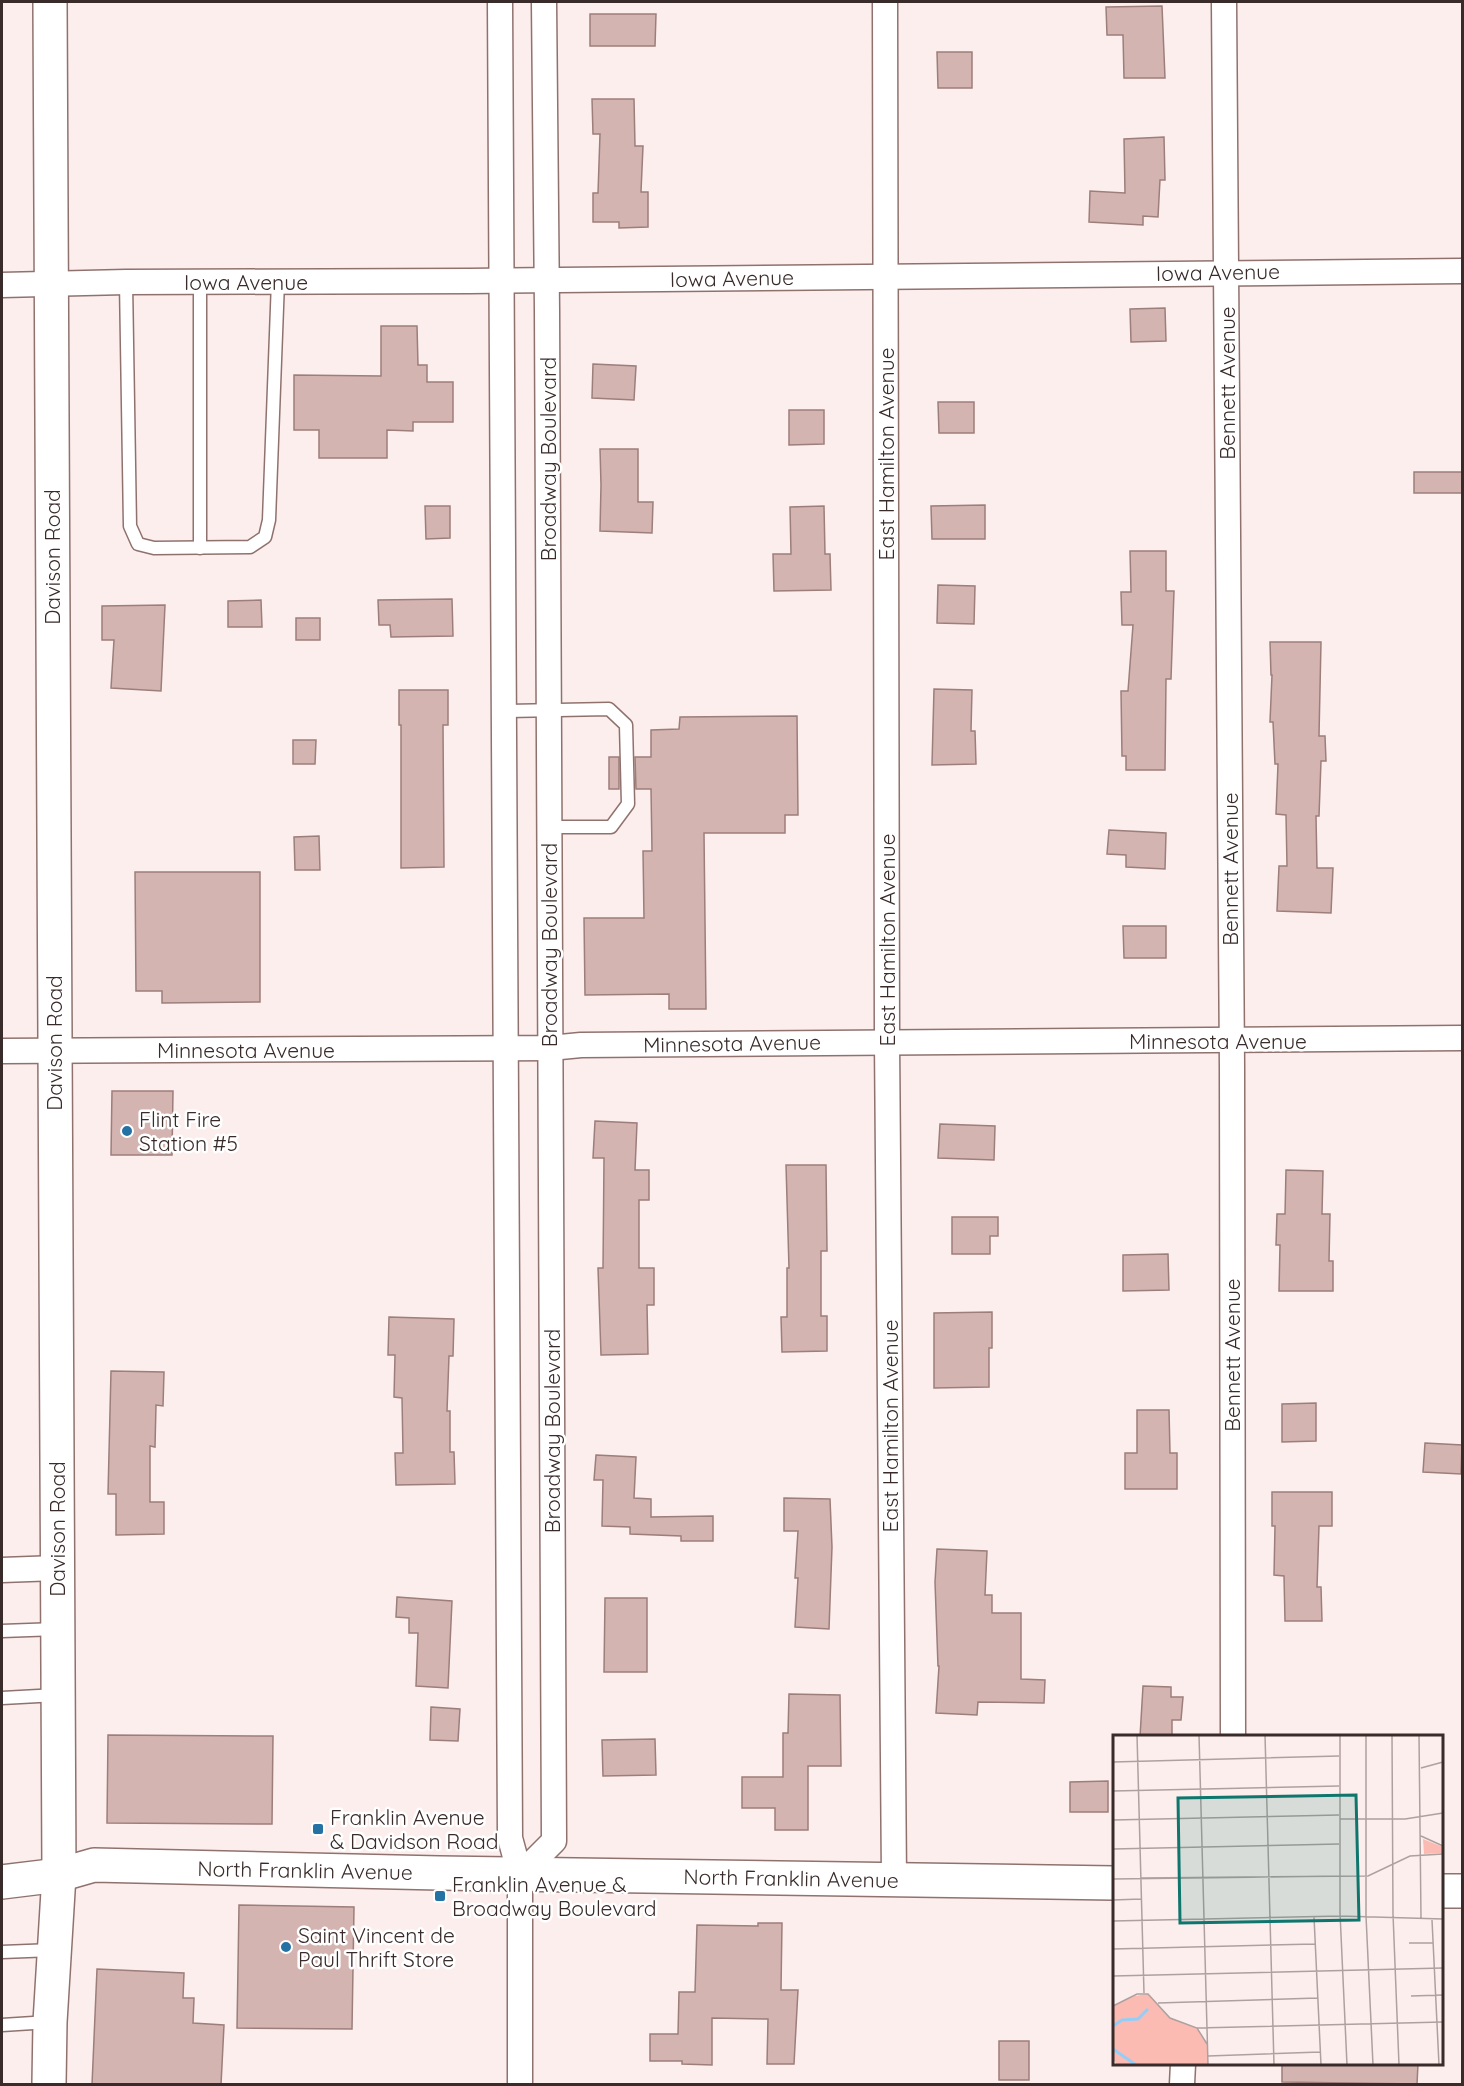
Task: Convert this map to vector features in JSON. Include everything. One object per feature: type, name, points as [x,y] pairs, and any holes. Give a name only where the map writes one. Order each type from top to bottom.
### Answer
[{"type":"main road","name":"Davison Road","points":[[49,2085],[50,2022],[59,1875],[50,2]]},
{"type":"main road","name":"North Franklin Avenue","points":[[2,1882],[59,1875],[94,1865],[520,1875],[1113,1883]]},
{"type":"main road","points":[[1443,1891],[1462,1892]]},
{"type":"street","name":"Broadway Boulevard","points":[[500,2],[510,1838],[520,1875],[520,2085]]},
{"type":"street","name":"Broadway Boulevard","points":[[520,1875],[554,1841],[544,2]]},
{"type":"street","name":"East Hamilton Avenue","points":[[885,2],[887,1041],[894,1879]]},
{"type":"street","name":"Bennett Avenue","points":[[1224,2],[1233,1735]]},
{"type":"street","name":"Iowa Avenue","points":[[2,285],[126,282],[1462,271]]},
{"type":"street","name":"Minnesota Avenue","points":[[2,1051],[505,1049],[581,1045],[887,1041],[1462,1038]]},
{"type":"street","points":[[2,1570],[57,1568]]},
{"type":"street","points":[[1182,2085],[1183,2065]]},
{"type":"lane","points":[[126,282],[130,526],[138,544],[154,548],[200,548],[250,547],[264,537],[269,520],[278,281]]},
{"type":"lane","points":[[200,282],[200,548]]},
{"type":"lane","points":[[504,711],[609,709],[626,725],[628,804],[610,827],[549,827]]},
{"type":"lane","points":[[2,1631],[58,1629]]},
{"type":"lane","points":[[2,1698],[58,1695]]},
{"type":"lane","points":[[2,1952],[54,1950]]},
{"type":"lane","points":[[2,2025],[50,2022]]},
{"type":"building","points":[[1162,6],[1165,78],[1124,78],[1123,35],[1107,35],[1106,7]]},
{"type":"building","points":[[590,14],[656,14],[655,46],[590,46]]},
{"type":"building","points":[[937,52],[972,52],[972,88],[938,88]]},
{"type":"building","points":[[592,99],[634,99],[635,146],[643,146],[641,192],[648,192],[648,227],[619,228],[619,222],[593,222],[593,193],[598,193],[600,134],[593,134]]},
{"type":"building","points":[[1164,137],[1165,180],[1160,180],[1158,217],[1143,216],[1143,225],[1089,222],[1090,191],[1125,193],[1124,139]]},
{"type":"building","points":[[1165,308],[1166,341],[1131,342],[1130,309]]},
{"type":"building","points":[[381,326],[417,326],[418,365],[427,365],[427,382],[453,382],[453,422],[413,422],[413,431],[387,430],[387,458],[319,458],[319,430],[294,430],[294,375],[381,376]]},
{"type":"building","points":[[593,364],[636,366],[634,400],[592,398]]},
{"type":"building","points":[[938,402],[974,402],[974,433],[939,433]]},
{"type":"building","points":[[789,410],[824,410],[824,444],[789,445]]},
{"type":"building","points":[[600,449],[638,449],[638,502],[653,502],[652,533],[600,531]]},
{"type":"building","points":[[1414,472],[1462,472],[1462,493],[1414,493]]},
{"type":"building","points":[[985,505],[985,539],[932,539],[931,506]]},
{"type":"building","points":[[425,506],[450,506],[450,538],[426,539]]},
{"type":"building","points":[[824,506],[825,554],[830,554],[831,590],[774,591],[773,554],[791,554],[790,507]]},
{"type":"building","points":[[1130,551],[1166,551],[1166,591],[1174,591],[1171,679],[1166,679],[1165,770],[1126,770],[1126,756],[1122,756],[1121,691],[1128,691],[1133,625],[1122,625],[1121,592],[1131,592]]},
{"type":"building","points":[[938,585],[975,586],[974,624],[937,623]]},
{"type":"building","points":[[452,599],[453,636],[391,637],[390,625],[379,625],[378,600]]},
{"type":"building","points":[[261,600],[262,627],[228,627],[228,601]]},
{"type":"building","points":[[165,605],[161,691],[111,688],[114,640],[102,640],[102,606]]},
{"type":"building","points":[[296,618],[320,618],[320,640],[296,640]]},
{"type":"building","points":[[1270,642],[1321,642],[1319,736],[1325,736],[1326,761],[1321,761],[1319,816],[1316,816],[1317,868],[1333,868],[1331,913],[1277,911],[1279,866],[1287,866],[1286,815],[1276,814],[1278,764],[1275,764],[1273,722],[1270,722],[1272,675]]},
{"type":"building","points":[[934,689],[972,690],[971,731],[975,731],[976,764],[932,765]]},
{"type":"building","points":[[399,690],[448,690],[448,725],[443,725],[444,867],[401,868]]},
{"type":"building","points":[[797,716],[798,815],[785,815],[785,833],[704,833],[706,1009],[669,1009],[669,994],[585,995],[584,918],[644,918],[643,851],[652,851],[651,789],[636,789],[635,757],[651,757],[651,730],[679,729],[680,717]]},
{"type":"building","points":[[293,740],[316,740],[315,764],[293,764]]},
{"type":"building","points":[[609,757],[619,757],[619,789],[609,789]]},
{"type":"building","points":[[1109,830],[1166,833],[1165,869],[1126,867],[1126,855],[1107,854]]},
{"type":"building","points":[[319,836],[320,870],[295,870],[294,837]]},
{"type":"building","points":[[135,872],[260,872],[260,1002],[162,1003],[162,991],[136,991]]},
{"type":"building","points":[[1123,926],[1166,926],[1166,958],[1124,958]]},
{"type":"building","points":[[112,1091],[173,1091],[172,1155],[111,1155]]},
{"type":"building","points":[[595,1121],[637,1123],[635,1170],[649,1170],[649,1200],[639,1200],[639,1268],[654,1268],[654,1305],[647,1305],[648,1354],[601,1355],[598,1268],[603,1268],[604,1158],[593,1158]]},
{"type":"building","points":[[940,1124],[995,1126],[994,1160],[938,1158]]},
{"type":"building","points":[[786,1165],[826,1165],[827,1251],[821,1251],[821,1316],[827,1316],[827,1351],[782,1352],[781,1317],[787,1317],[787,1268],[789,1268]]},
{"type":"building","points":[[1286,1170],[1323,1171],[1322,1214],[1330,1214],[1329,1261],[1333,1261],[1333,1291],[1279,1291],[1280,1245],[1276,1245],[1277,1214],[1285,1214]]},
{"type":"building","points":[[952,1217],[998,1217],[998,1236],[990,1236],[990,1254],[952,1254]]},
{"type":"building","points":[[1168,1254],[1169,1290],[1123,1291],[1123,1255]]},
{"type":"building","points":[[992,1312],[989,1387],[934,1388],[934,1313]]},
{"type":"building","points":[[389,1317],[454,1319],[453,1356],[449,1356],[447,1411],[450,1411],[450,1452],[454,1452],[455,1484],[396,1485],[395,1453],[403,1453],[402,1398],[394,1397],[395,1355],[388,1355]]},
{"type":"building","points":[[111,1371],[164,1372],[163,1406],[156,1405],[155,1447],[150,1446],[150,1502],[164,1502],[164,1534],[116,1535],[116,1494],[108,1494]]},
{"type":"building","points":[[1316,1403],[1316,1441],[1282,1442],[1282,1404]]},
{"type":"building","points":[[1137,1410],[1169,1410],[1170,1453],[1177,1453],[1177,1489],[1125,1489],[1125,1453],[1137,1453]]},
{"type":"building","points":[[1425,1443],[1462,1445],[1461,1474],[1423,1472]]},
{"type":"building","points":[[596,1455],[636,1457],[634,1498],[651,1499],[651,1517],[713,1516],[713,1541],[681,1541],[681,1536],[630,1534],[630,1527],[602,1526],[603,1480],[594,1480]]},
{"type":"building","points":[[1272,1492],[1332,1492],[1332,1526],[1319,1526],[1317,1587],[1321,1587],[1322,1621],[1285,1621],[1284,1576],[1274,1575],[1275,1526],[1272,1526]]},
{"type":"building","points":[[784,1498],[830,1499],[832,1547],[829,1629],[795,1627],[798,1531],[784,1531]]},
{"type":"building","points":[[937,1549],[987,1551],[985,1595],[992,1595],[992,1613],[1021,1613],[1021,1679],[1045,1680],[1044,1703],[978,1702],[977,1715],[936,1713],[939,1666],[935,1582]]},
{"type":"building","points":[[397,1597],[452,1601],[448,1688],[416,1686],[418,1633],[409,1633],[409,1618],[396,1617]]},
{"type":"building","points":[[605,1598],[647,1598],[647,1672],[604,1672]]},
{"type":"building","points":[[1143,1686],[1171,1687],[1171,1697],[1183,1697],[1181,1720],[1172,1720],[1172,1735],[1140,1735]]},
{"type":"building","points":[[789,1694],[840,1695],[841,1766],[808,1766],[808,1830],[775,1830],[775,1808],[742,1808],[742,1777],[783,1777],[783,1733],[788,1733]]},
{"type":"building","points":[[431,1707],[460,1709],[458,1741],[430,1740]]},
{"type":"building","points":[[108,1735],[273,1736],[272,1824],[107,1823]]},
{"type":"building","points":[[655,1739],[656,1775],[603,1776],[602,1740]]},
{"type":"building","points":[[1108,1781],[1108,1812],[1070,1812],[1070,1782]]},
{"type":"building","points":[[239,1905],[354,1907],[352,2029],[237,2028]]},
{"type":"building","points":[[758,1923],[782,1923],[781,1990],[798,1990],[794,2064],[767,2064],[768,2019],[712,2018],[712,2065],[682,2064],[682,2061],[650,2061],[650,2034],[678,2034],[679,1992],[695,1992],[697,1925],[758,1926]]},
{"type":"building","points":[[97,1969],[184,1973],[183,1998],[194,1998],[193,2023],[224,2025],[221,2085],[92,2085]]},
{"type":"building","points":[[999,2041],[1029,2041],[1029,2080],[999,2080]]},
{"type":"building","points":[[1282,2065],[1418,2065],[1417,2084],[1282,2082]]},
{"type":"place","name":"Flint Fire Station #5","points":[[127,1131]]},
{"type":"place","name":"Franklin Avenue & Davidson Road","points":[[318,1829]]},
{"type":"place","name":"Franklin Avenue & Broadway Boulevard","points":[[440,1896]]},
{"type":"place","name":"Saint Vincent de Paul Thrift Store","points":[[286,1947]]}]
